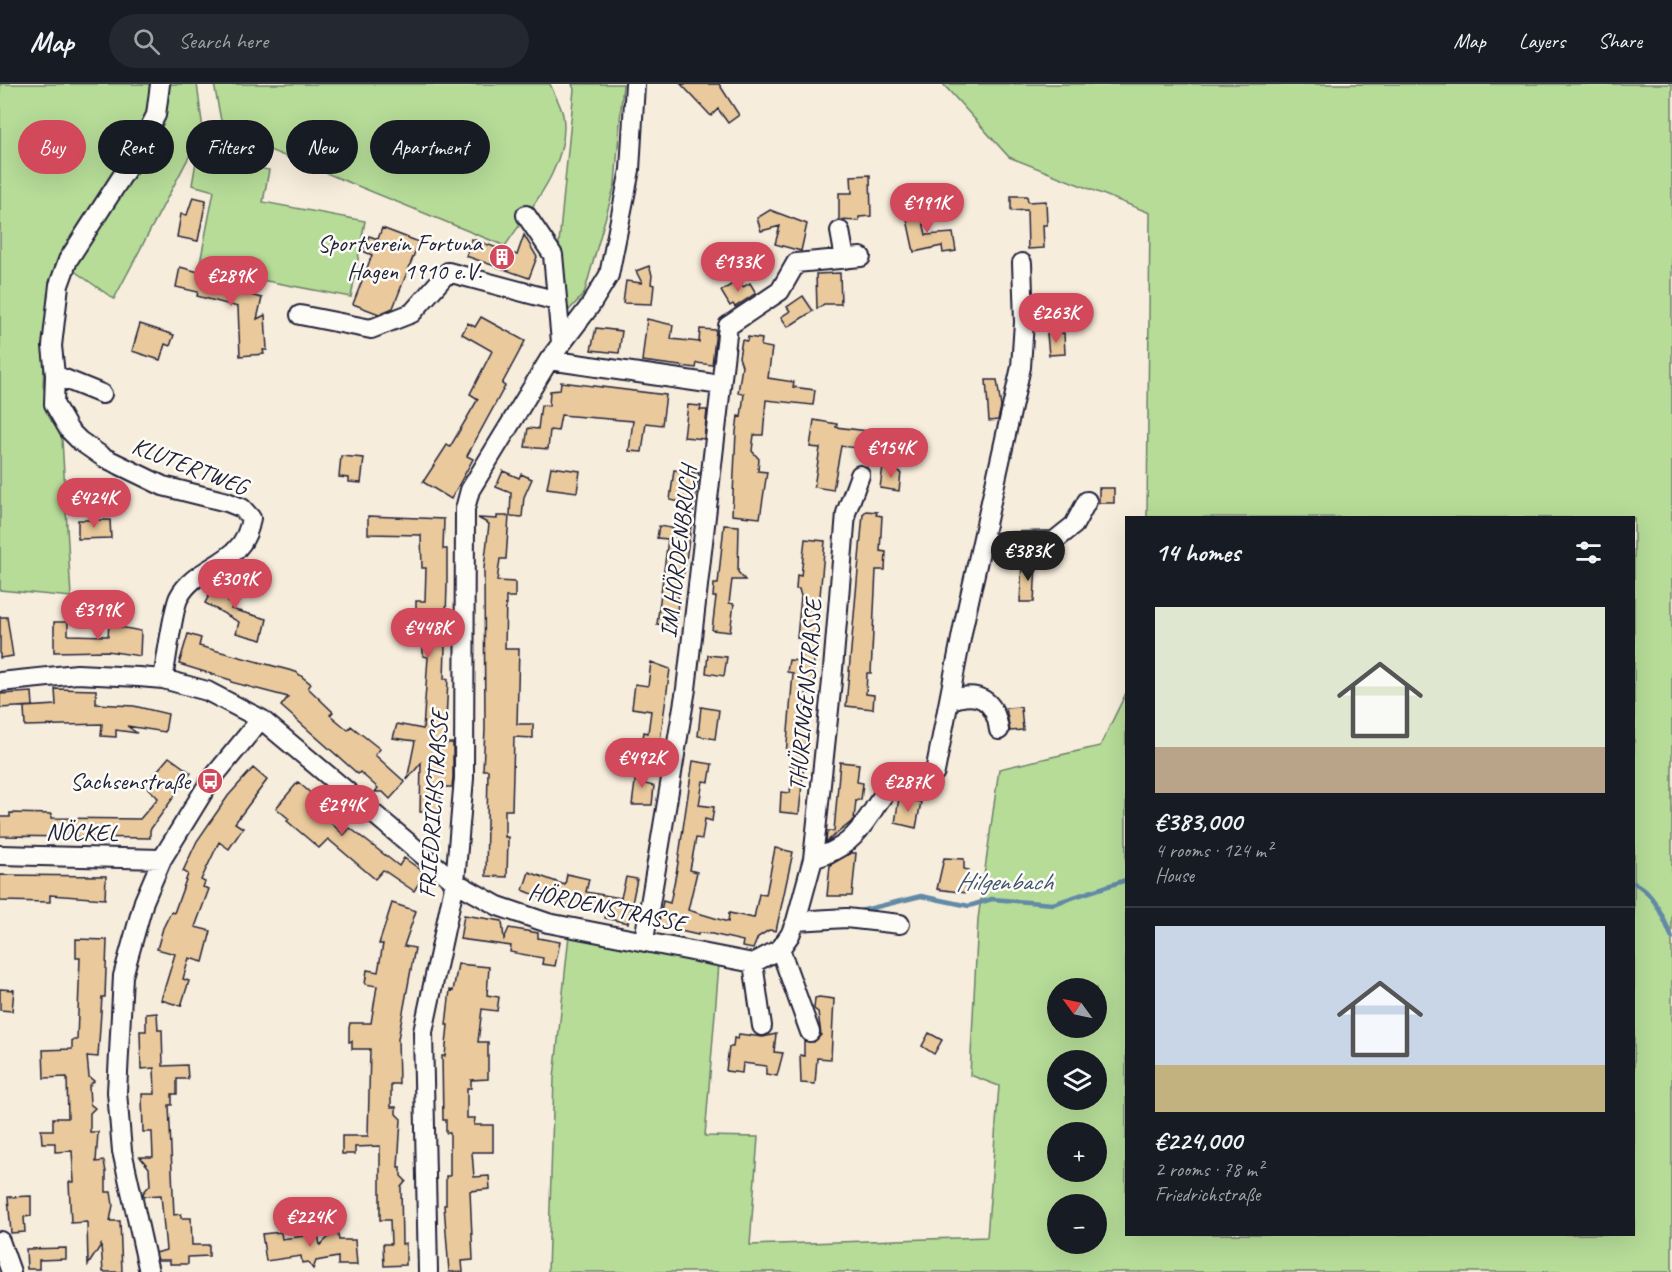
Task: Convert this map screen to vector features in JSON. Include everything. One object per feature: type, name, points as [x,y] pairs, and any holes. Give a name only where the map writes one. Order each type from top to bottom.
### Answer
[{"type":"street","name":"KLUTERTWEG","points":[[160,84],[156,115],[135,156],[68,260],[59,285],[52,346],[56,375],[54,404],[69,430],[80,441],[103,456],[163,486],[227,501],[242,508],[251,518],[249,535],[238,549],[185,588],[177,599],[163,679]]},
{"type":"street","name":"FRIEDRICHSTRASSE","points":[[428,1272],[423,1032],[455,882],[464,778],[465,509],[470,490],[549,360],[590,306],[609,275],[630,170],[635,84]]},
{"type":"street","points":[[526,215],[553,255],[561,342]]},
{"type":"street","name":"IM HÖRDENBRUCH","points":[[644,940],[686,689],[728,326],[780,291],[796,264],[853,258],[840,231]]},
{"type":"street","points":[[813,859],[833,853],[856,837],[891,788],[929,779],[935,772],[964,623],[1021,367],[1022,263]]},
{"type":"street","points":[[300,315],[371,329],[411,314],[448,272],[557,301]]},
{"type":"street","points":[[549,360],[721,385]]},
{"type":"street","points":[[56,375],[102,394]]},
{"type":"street","name":"THÜRINGENSTRASSE","points":[[796,921],[813,859],[832,681],[846,513],[860,475]]},
{"type":"street","points":[[983,543],[1054,541],[1074,525],[1087,501]]},
{"type":"street","name":"HÖRDENSTRASSE","points":[[0,682],[77,674],[163,679],[228,700],[261,719],[455,882],[498,906],[548,923],[753,963]]},
{"type":"street","points":[[950,701],[961,696],[988,702],[997,713],[999,730]]},
{"type":"street","points":[[149,1272],[122,1151],[117,1092],[123,976],[144,901],[162,859],[210,781],[261,719]]},
{"type":"street","name":"NÖCKEL","points":[[0,855],[162,859]]},
{"type":"street","points":[[762,1026],[753,963],[780,949],[796,921],[846,918],[900,924]]},
{"type":"street","points":[[780,949],[810,1032]]},
{"type":"street","points":[[0,1241],[11,1272]]},
{"type":"green space","points":[[0,84],[197,84],[202,120],[186,120],[186,162],[114,299],[60,261],[46,327],[43,386],[62,439],[71,597],[0,590]]},
{"type":"green space","points":[[214,84],[550,84],[562,111],[564,133],[555,168],[536,201],[505,246],[328,174],[358,174],[358,120],[286,120],[286,157],[274,152],[274,120],[221,120]]},
{"type":"green space","points":[[572,84],[623,84],[615,184],[584,294],[568,311],[559,243],[574,89]]},
{"type":"green space","points":[[943,84],[1672,84],[1672,1272],[548,1272],[554,1078],[569,935],[719,964],[705,1136],[758,1137],[750,1245],[987,1237],[999,1086],[970,1075],[978,919],[999,769],[1100,746],[1125,695],[1125,1236],[1635,1236],[1635,516],[1147,516],[1150,213],[1009,157]]},
{"type":"green space","points":[[194,174],[268,174],[263,202],[365,221],[351,297],[199,268],[214,191],[192,185]]},
{"type":"building","points":[[681,84],[719,84],[739,115],[728,123],[718,109],[711,116]]},
{"type":"building","points":[[870,175],[871,216],[859,217],[859,221],[839,220],[839,193],[852,193],[851,176]]},
{"type":"building","points":[[1011,196],[1027,196],[1028,202],[1046,201],[1047,225],[1043,225],[1044,248],[1028,249],[1027,210],[1011,211]]},
{"type":"building","points":[[193,197],[206,200],[198,241],[177,237],[181,214],[187,215]]},
{"type":"building","points":[[920,207],[926,235],[953,233],[956,251],[943,253],[942,246],[914,252],[905,210]]},
{"type":"building","points":[[770,210],[807,224],[801,251],[775,244],[780,226],[761,231],[757,218]]},
{"type":"building","points":[[382,228],[419,242],[393,308],[379,314],[353,304],[372,255],[363,251],[369,236],[378,239]]},
{"type":"building","name":"Sportverein Fortuna Hagen 1910 e.V.","points":[[524,235],[537,257],[529,278],[466,256],[472,239],[517,255]]},
{"type":"building","points":[[649,266],[652,275],[651,284],[654,285],[652,304],[623,303],[626,281],[642,283],[636,271]]},
{"type":"building","points":[[180,267],[236,282],[233,291],[262,298],[257,319],[265,315],[267,350],[263,350],[264,354],[240,356],[238,307],[197,296],[198,292],[176,287]]},
{"type":"building","points":[[840,273],[841,304],[824,304],[817,309],[816,274]]},
{"type":"building","points":[[739,280],[743,287],[750,283],[756,293],[735,307],[733,304],[730,306],[721,291]]},
{"type":"building","points":[[803,296],[813,311],[788,327],[781,317],[790,311],[787,307]]},
{"type":"building","points":[[481,317],[525,341],[502,384],[505,386],[467,456],[473,459],[451,499],[423,482],[447,445],[450,447],[478,399],[470,394],[492,351],[462,334],[468,323],[475,327]]},
{"type":"building","points":[[647,319],[673,325],[671,339],[699,342],[700,329],[716,330],[712,365],[697,363],[696,368],[642,361]]},
{"type":"building","points":[[140,324],[174,335],[170,346],[165,344],[160,360],[132,351]]},
{"type":"building","points":[[596,328],[622,331],[619,353],[591,350]]},
{"type":"building","points":[[1064,333],[1065,354],[1049,355],[1047,334]]},
{"type":"building","points":[[748,337],[762,339],[761,346],[772,348],[768,378],[794,382],[793,387],[815,390],[813,405],[766,400],[763,435],[754,435],[752,451],[759,459],[758,471],[767,472],[760,518],[732,515],[736,432],[738,416],[741,417],[744,394],[738,393],[742,366],[739,357],[742,340],[747,341]]},
{"type":"building","points":[[986,380],[997,380],[1001,407],[998,420],[989,421]]},
{"type":"building","points":[[561,382],[666,395],[662,425],[646,423],[642,452],[629,451],[633,421],[561,415],[558,431],[550,430],[548,449],[525,447],[528,428],[538,429],[541,405],[549,406],[550,391],[560,390]]},
{"type":"building","points":[[688,405],[701,406],[700,410],[707,410],[704,439],[684,437]]},
{"type":"building","points":[[814,420],[837,424],[836,427],[891,434],[890,452],[841,446],[833,490],[814,487],[820,448],[810,447]]},
{"type":"building","points":[[341,456],[364,458],[361,483],[349,482],[349,478],[339,477]]},
{"type":"building","points":[[883,466],[897,468],[897,471],[901,472],[899,491],[880,488]]},
{"type":"building","points":[[551,467],[580,471],[577,492],[547,488]]},
{"type":"building","points":[[674,470],[699,473],[684,573],[680,573],[676,626],[657,624],[668,539],[657,538],[659,526],[677,529],[681,502],[670,500]]},
{"type":"building","points":[[503,471],[519,478],[521,474],[532,479],[524,497],[522,517],[510,516],[511,493],[496,487]]},
{"type":"building","points":[[1099,488],[1114,488],[1114,503],[1099,503]]},
{"type":"building","points":[[866,511],[877,512],[876,515],[882,516],[880,551],[886,552],[885,570],[876,570],[871,673],[867,673],[866,694],[874,695],[873,709],[846,706],[863,514]]},
{"type":"building","points":[[368,516],[444,519],[443,549],[447,549],[447,585],[444,679],[448,679],[445,743],[453,743],[453,777],[452,787],[441,787],[440,812],[420,812],[421,763],[407,780],[415,741],[393,738],[397,724],[423,729],[428,657],[423,656],[423,616],[416,616],[416,601],[425,601],[426,568],[422,568],[421,535],[368,534]]},
{"type":"building","points":[[497,516],[509,516],[506,559],[500,559],[497,581],[515,582],[515,597],[506,597],[505,649],[519,649],[517,724],[533,724],[533,738],[514,737],[512,810],[505,810],[505,837],[508,837],[507,877],[486,876],[488,770],[483,770],[484,568],[489,524],[478,518],[497,519]]},
{"type":"building","points":[[78,520],[110,520],[111,538],[78,539]]},
{"type":"building","points":[[724,525],[739,526],[738,572],[745,580],[732,580],[729,603],[734,604],[730,632],[712,630],[716,597],[713,597],[714,584],[718,584]]},
{"type":"building","points":[[805,539],[825,541],[811,694],[806,694],[802,721],[808,722],[799,814],[780,812],[781,792],[790,793],[793,765],[790,765],[791,756],[786,755],[793,673],[787,672],[789,660],[801,661],[804,639],[797,638],[801,596],[799,589],[796,589],[797,575],[801,576]]},
{"type":"building","points":[[1022,562],[1036,563],[1034,602],[1020,602]]},
{"type":"building","points":[[219,577],[237,586],[228,602],[233,605],[231,609],[267,619],[262,640],[236,633],[239,622],[205,603]]},
{"type":"building","points":[[0,617],[7,617],[13,656],[0,658]]},
{"type":"building","points":[[54,622],[68,622],[68,635],[108,636],[109,625],[141,631],[140,656],[107,651],[54,652]]},
{"type":"building","points":[[188,634],[201,638],[199,646],[296,672],[311,684],[308,688],[333,712],[330,715],[348,730],[351,726],[380,749],[375,755],[405,782],[390,799],[383,792],[375,792],[378,788],[360,772],[358,774],[281,706],[288,697],[231,682],[231,680],[179,664]]},
{"type":"building","points":[[708,655],[727,657],[724,676],[706,673]]},
{"type":"building","points":[[651,662],[670,669],[657,763],[639,761],[644,732],[648,733],[651,711],[632,708],[635,684],[648,686]]},
{"type":"building","points":[[55,689],[96,690],[96,704],[134,706],[168,714],[165,732],[127,726],[137,733],[116,730],[116,737],[101,736],[102,724],[25,726],[24,707],[56,705]]},
{"type":"building","points":[[32,692],[33,706],[0,708],[0,694]]},
{"type":"building","points":[[701,707],[719,710],[715,739],[698,736]]},
{"type":"building","points":[[1021,707],[1023,730],[1010,731],[1006,708]]},
{"type":"building","points":[[169,757],[191,773],[150,830],[150,838],[0,836],[0,817],[10,817],[10,813],[51,814],[51,818],[140,819],[158,798],[145,785]]},
{"type":"building","points":[[693,761],[712,764],[709,782],[703,781],[699,805],[714,807],[712,821],[705,819],[702,839],[696,838],[690,870],[697,872],[688,910],[728,922],[729,913],[754,918],[759,894],[766,895],[775,848],[793,852],[776,931],[769,930],[758,937],[753,949],[742,947],[743,941],[712,934],[698,933],[698,935],[658,926],[663,901],[670,903]]},
{"type":"building","points":[[840,762],[859,764],[857,782],[863,783],[861,800],[856,800],[854,819],[826,842],[827,831],[834,831]]},
{"type":"building","points":[[637,767],[648,768],[645,784],[654,786],[652,805],[632,805]]},
{"type":"building","points":[[253,768],[267,780],[235,823],[243,828],[229,849],[219,842],[201,880],[205,882],[203,887],[209,889],[195,927],[211,931],[203,962],[189,958],[183,979],[189,981],[181,1006],[161,1000],[175,954],[157,949],[163,928],[171,912],[174,913],[188,874],[183,871],[197,841],[228,796]]},
{"type":"building","points":[[298,782],[315,797],[322,789],[333,799],[320,813],[344,835],[350,828],[399,866],[404,858],[425,873],[414,891],[383,870],[375,879],[328,839],[319,848],[287,821],[289,819],[276,808]]},
{"type":"building","points":[[899,798],[921,802],[916,828],[895,823]]},
{"type":"building","points":[[851,853],[856,853],[852,896],[827,896],[830,865]]},
{"type":"building","points":[[944,858],[964,859],[964,869],[969,870],[966,893],[937,889]]},
{"type":"building","points":[[529,872],[565,885],[567,874],[589,879],[586,892],[621,898],[626,877],[637,879],[628,923],[605,918],[607,908],[584,903],[583,909],[557,904],[523,890]]},
{"type":"building","points":[[0,875],[106,876],[105,899],[50,895],[50,902],[0,901]]},
{"type":"building","points":[[392,903],[416,911],[404,946],[415,948],[398,1039],[399,1084],[391,1084],[391,1107],[396,1107],[396,1114],[401,1119],[398,1167],[401,1167],[401,1176],[406,1181],[401,1187],[402,1244],[406,1243],[406,1265],[384,1266],[383,1244],[391,1244],[390,1220],[380,1220],[380,1146],[355,1147],[355,1154],[342,1154],[342,1136],[368,1136],[370,1049],[352,1049],[352,1041],[349,1042],[349,1028],[350,1023],[371,1023],[377,986],[365,984],[367,970],[378,972],[383,944],[379,944]]},
{"type":"building","points":[[464,915],[502,921],[504,939],[509,928],[538,933],[538,938],[560,942],[555,966],[542,964],[543,958],[510,952],[511,946],[460,939]]},
{"type":"building","points":[[76,939],[107,940],[105,997],[102,997],[98,1057],[87,1056],[89,1077],[94,1081],[89,1086],[90,1104],[95,1108],[90,1113],[90,1132],[98,1132],[96,1162],[104,1161],[106,1192],[111,1192],[113,1205],[110,1221],[120,1221],[122,1272],[103,1272],[101,1245],[88,1265],[87,1222],[71,1223],[69,1182],[74,1182],[72,1151],[55,1152],[55,1143],[42,1143],[41,1130],[53,1130],[53,1118],[68,1118],[67,1077],[44,1078],[43,1050],[72,1049],[72,1040],[77,1040],[80,958],[76,958]]},
{"type":"building","points":[[458,964],[489,967],[487,995],[499,997],[497,1011],[482,1009],[478,1042],[488,1042],[488,1079],[471,1080],[471,1088],[467,1088],[467,1118],[475,1118],[474,1125],[493,1125],[493,1152],[472,1152],[474,1177],[489,1176],[490,1189],[470,1191],[473,1260],[462,1261],[463,1272],[449,1272],[444,1205],[446,1205],[446,1176],[450,1176],[450,1133],[446,1133],[446,1120],[443,1120],[442,1056],[445,1056],[450,990],[453,991]]},
{"type":"building","points":[[0,989],[14,990],[12,1011],[0,1010]]},
{"type":"building","points":[[815,998],[834,999],[831,1059],[817,1058],[815,1084],[801,1083],[800,1055],[804,1056],[804,1041],[814,1042],[821,1035],[818,1012],[814,1009]]},
{"type":"building","points":[[157,1013],[158,1030],[162,1030],[163,1066],[187,1065],[188,1079],[177,1079],[177,1094],[172,1094],[172,1105],[169,1105],[174,1215],[181,1214],[181,1218],[191,1218],[192,1245],[209,1245],[209,1256],[188,1257],[188,1264],[170,1264],[170,1260],[158,1260],[156,1253],[166,1250],[161,1195],[144,1196],[143,1193],[150,1185],[149,1168],[140,1157],[153,1157],[152,1132],[143,1132],[142,1094],[155,1094],[154,1068],[141,1069],[140,1031],[146,1031],[146,1014]]},
{"type":"building","points":[[929,1033],[942,1040],[934,1054],[922,1046]]},
{"type":"building","points":[[739,1034],[763,1037],[776,1034],[774,1052],[783,1053],[777,1076],[766,1074],[766,1066],[743,1063],[742,1073],[726,1071],[729,1047],[733,1047],[734,1038],[738,1039]]},
{"type":"building","points":[[31,1196],[31,1216],[24,1217],[25,1232],[11,1233],[8,1197]]},
{"type":"building","points":[[307,1227],[313,1235],[318,1234],[320,1245],[337,1230],[339,1240],[355,1240],[357,1265],[338,1265],[338,1257],[316,1261],[313,1269],[308,1262],[302,1263],[301,1256],[266,1261],[262,1234],[281,1232],[282,1239],[304,1236]]},
{"type":"building","points":[[66,1248],[66,1259],[39,1260],[39,1269],[27,1269],[26,1249]]},
{"type":"waterway","name":"Hilgenbach","points":[[856,912],[921,896],[969,906],[992,899],[1053,904],[1125,880]]},
{"type":"waterway","name":"Hilgenbach","points":[[1635,884],[1653,899],[1672,938]]},
{"type":"place","name":"Sportverein Fortuna Hagen 1910 e.V.","points":[[502,257]]},
{"type":"place","name":"Sachsenstraße","points":[[210,781]]}]
